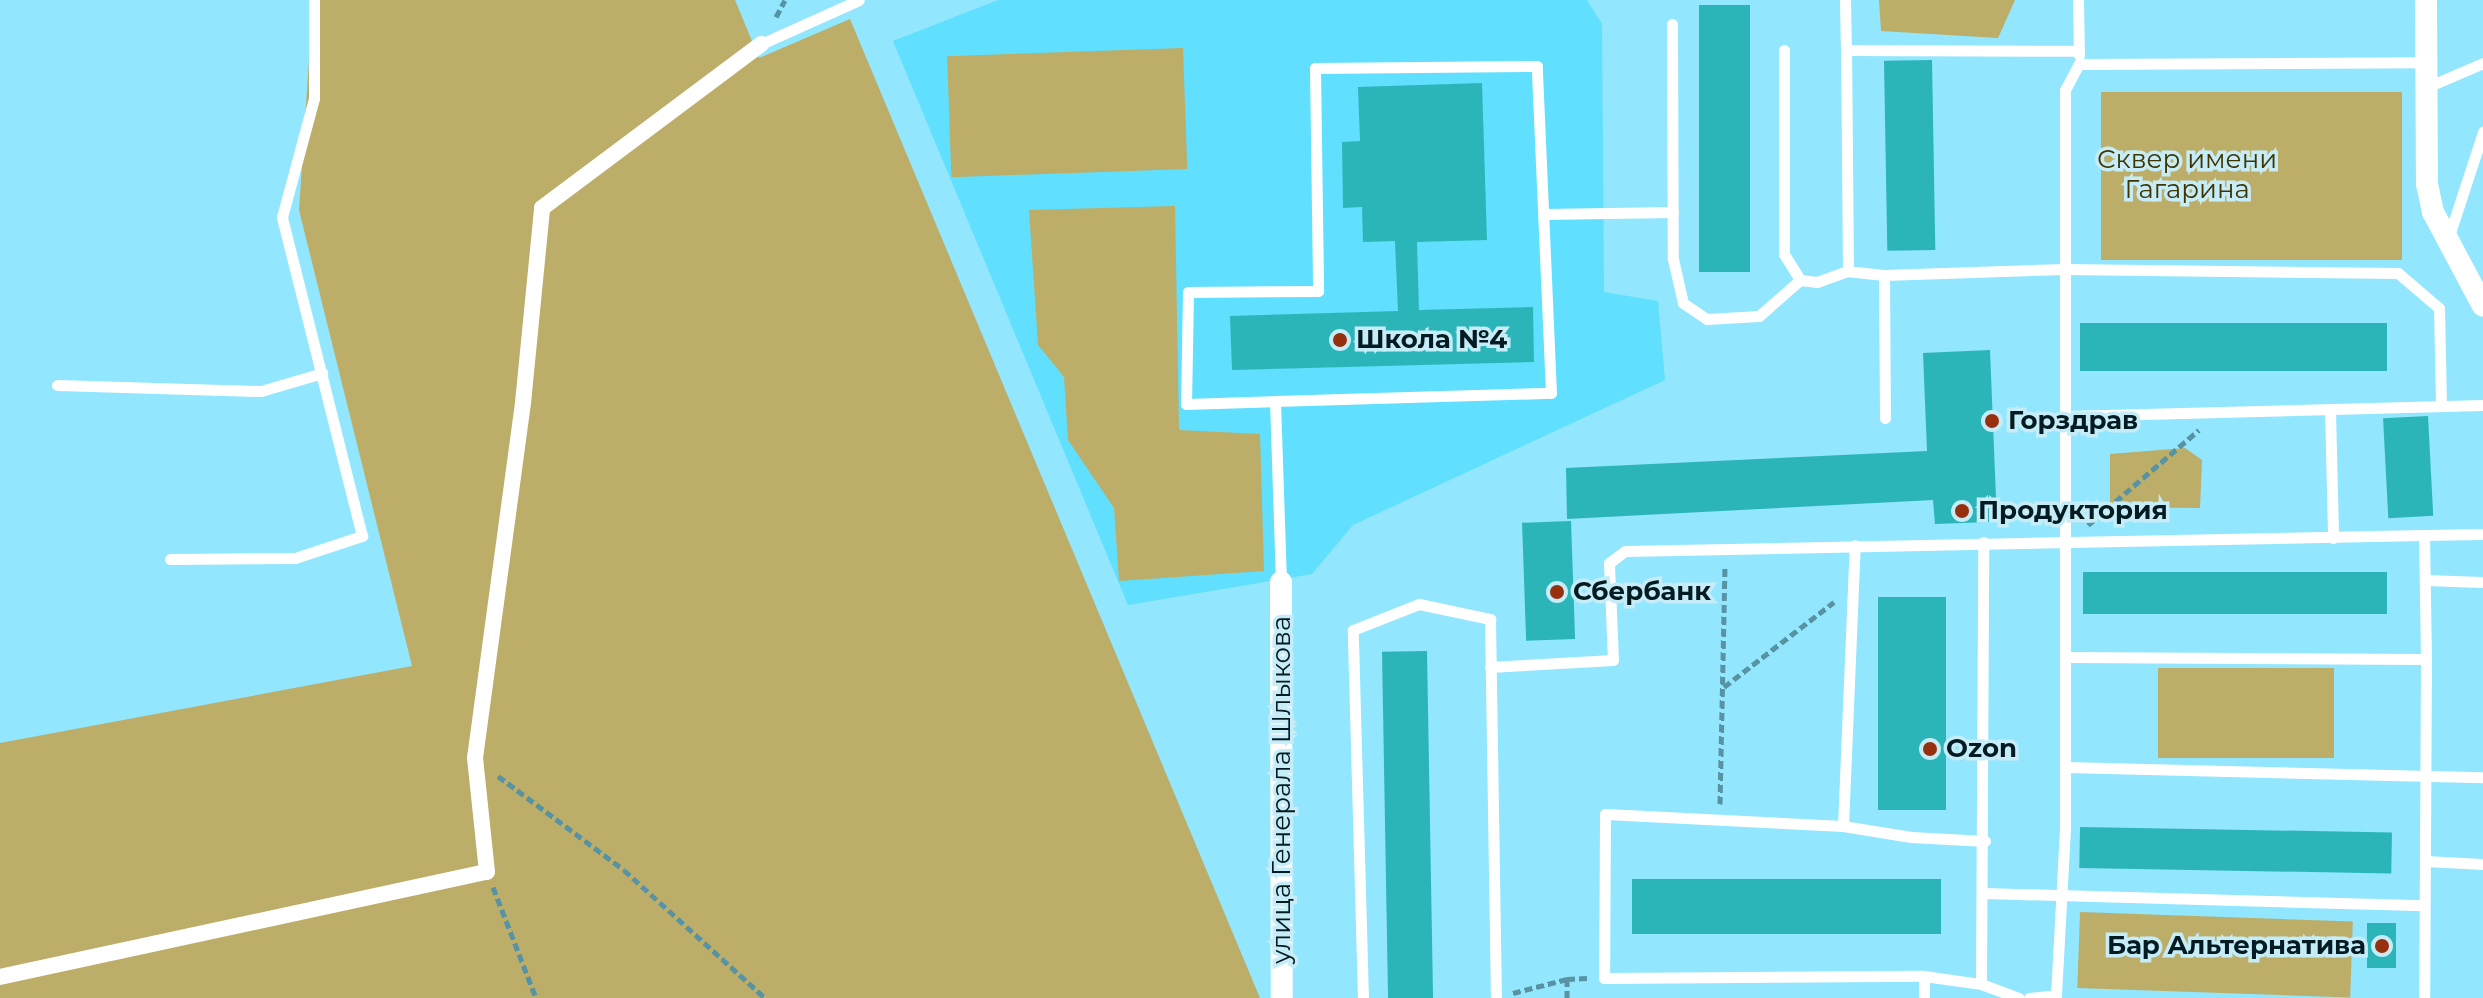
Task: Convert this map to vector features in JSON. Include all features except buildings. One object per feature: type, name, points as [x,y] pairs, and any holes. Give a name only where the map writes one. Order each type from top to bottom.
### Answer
[{"type":"street","points":[[2426,0],[2427,184],[2447,239],[2483,306]]},
{"type":"street","points":[[0,977],[487,872],[475,758],[523,403],[542,208],[761,44]]},
{"type":"street","name":"улица Генерала Шлыкова","points":[[1281,582],[1282,998]]},
{"type":"lane","points":[[170,559],[295,558],[362,536],[282,217],[314,98],[314,0]]},
{"type":"lane","points":[[761,44],[859,0]]},
{"type":"lane","points":[[1845,0],[1848,271]]},
{"type":"lane","points":[[2029,998],[2056,995],[2062,895],[2067,416],[2065,90],[2079,64],[2078,0]]},
{"type":"lane","points":[[1672,24],[1673,259],[1683,303],[1707,319],[1759,316],[1800,280],[1817,282],[1848,271],[1884,275],[2064,269],[2398,273],[2439,308],[2441,406]]},
{"type":"lane","points":[[1784,50],[1784,254],[1800,280]]},
{"type":"lane","points":[[1846,50],[2079,51]]},
{"type":"lane","points":[[2079,64],[2427,62]]},
{"type":"lane","points":[[2426,88],[2483,63]]},
{"type":"lane","points":[[1537,66],[1551,393],[1275,401],[1186,404],[1188,292],[1318,291],[1315,68],[1537,66]]},
{"type":"lane","points":[[2447,239],[2483,132]]},
{"type":"lane","points":[[1544,214],[1673,212]]},
{"type":"lane","points":[[1884,275],[1885,418]]},
{"type":"lane","points":[[57,385],[261,391],[322,373]]},
{"type":"lane","points":[[1275,401],[1281,582]]},
{"type":"lane","points":[[2067,416],[2483,405]]},
{"type":"lane","points":[[2330,411],[2333,538]]},
{"type":"lane","points":[[1490,667],[1613,660],[1609,563],[1625,551],[2483,534]]},
{"type":"lane","points":[[2424,535],[2424,998]]},
{"type":"lane","points":[[1981,984],[1985,841],[1983,542]]},
{"type":"lane","points":[[1843,826],[1855,545]]},
{"type":"lane","points":[[2425,580],[2483,582]]},
{"type":"lane","points":[[1363,998],[1353,630],[1419,604],[1490,619],[1496,998]]},
{"type":"lane","points":[[2065,657],[2426,659]]},
{"type":"lane","points":[[2065,767],[2483,777]]},
{"type":"lane","points":[[1985,841],[1911,837],[1843,826],[1605,814],[1604,978],[1924,976],[1981,984],[2019,998]]},
{"type":"lane","points":[[2425,861],[2483,864]]},
{"type":"lane","points":[[1984,893],[2424,905]]},
{"type":"lane","points":[[1924,976],[1924,998]]},
{"type":"path","points":[[2066,543],[2185,448],[2214,412]]},
{"type":"path","points":[[1719,819],[1725,549]]},
{"type":"path","points":[[1724,687],[1854,587]]},
{"type":"path","points":[[475,758],[624,870],[765,998]]},
{"type":"path","points":[[487,872],[536,998]]},
{"type":"path","points":[[1496,998],[1567,979],[1604,978]]},
{"type":"path","points":[[1567,979],[1567,998]]},
{"type":"shaded area","name":"Школа №4","points":[[998,0],[1587,0],[1602,24],[1604,292],[1658,301],[1665,380],[1353,525],[1312,574],[1128,605],[893,41]]},
{"type":"green space","points":[[313,0],[735,0],[759,58],[850,19],[1260,998],[0,998],[0,743],[412,666],[299,210]]},
{"type":"green space","points":[[1879,0],[2015,0],[1998,38],[1881,31]]},
{"type":"green space","points":[[1183,48],[1187,169],[951,177],[947,56]]},
{"type":"green space","name":"Сквер имени Гагарина","points":[[2101,92],[2402,92],[2402,260],[2101,260]]},
{"type":"green space","points":[[1175,206],[1179,430],[1260,434],[1264,571],[1119,581],[1114,508],[1068,440],[1064,377],[1038,345],[1029,210]]},
{"type":"green space","points":[[2185,448],[2202,460],[2200,508],[2110,507],[2110,454]]},
{"type":"green space","points":[[2158,668],[2334,668],[2334,758],[2158,758]]},
{"type":"green space","points":[[2080,912],[2353,922],[2350,997],[2077,988]]},
{"type":"place","name":"Школа №4","points":[[1340,340]]},
{"type":"place","name":"Горздрав","points":[[1992,421]]},
{"type":"place","name":"Продуктория","points":[[1962,511]]},
{"type":"place","name":"Сбербанк","points":[[1557,592]]},
{"type":"place","name":"Ozon","points":[[1930,749]]},
{"type":"place","name":"Бар Альтернатива","points":[[2382,946]]}]
